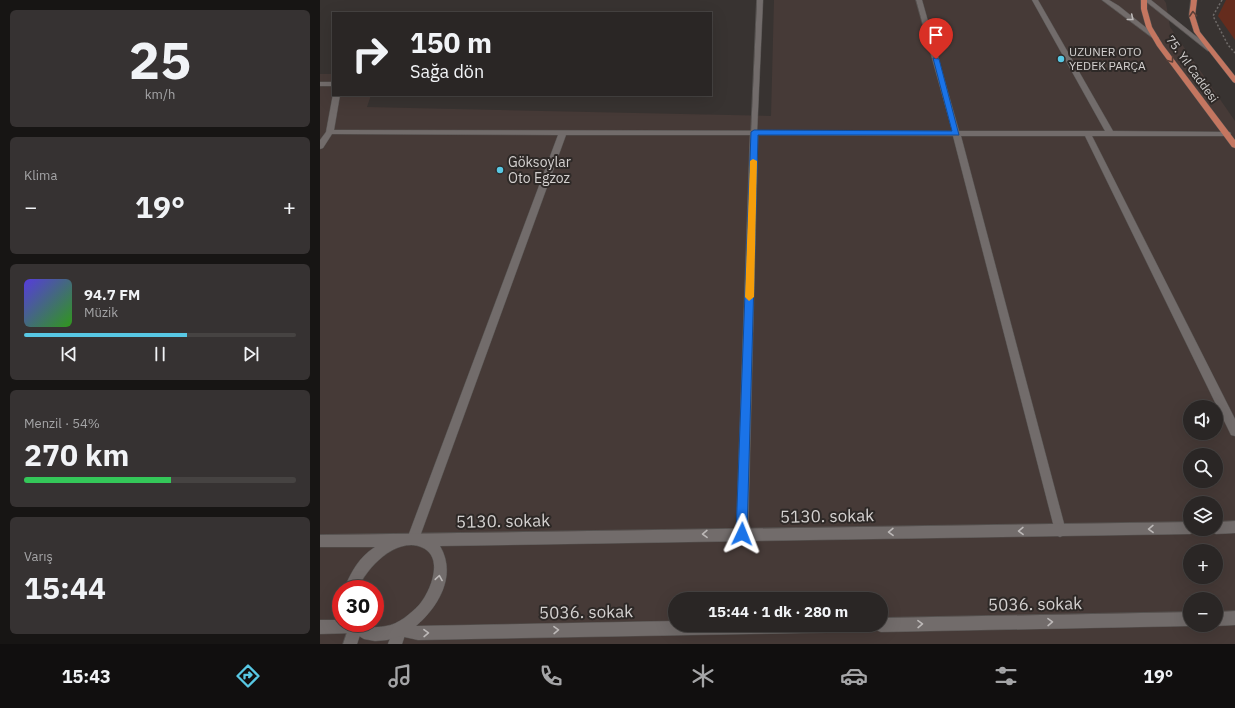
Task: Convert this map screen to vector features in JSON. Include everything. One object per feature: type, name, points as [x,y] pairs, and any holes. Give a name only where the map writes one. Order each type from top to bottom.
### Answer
[{"type":"main road","name":"75. Yıl Caddesi","points":[[1145,0],[1144,9],[1149,27],[1235,145]]},
{"type":"main road","name":"75. Yıl Caddesi","points":[[1194,0],[1192,16],[1197,32],[1235,81]]},
{"type":"street","points":[[919,0],[956,133],[1060,531]]},
{"type":"street","points":[[1035,0],[1110,133]]},
{"type":"street","points":[[1105,0],[1117,7],[1156,38]]},
{"type":"street","points":[[1145,0],[1210,50]]},
{"type":"street","points":[[320,84],[332,84]]},
{"type":"street","points":[[320,146],[330,132],[336,96]]},
{"type":"street","points":[[330,132],[1226,134]]},
{"type":"street","points":[[413,539],[563,132]]},
{"type":"street","points":[[742,534],[754,132]]},
{"type":"street","points":[[1087,133],[1235,431]]},
{"type":"street","points":[[1223,528],[1235,527]]},
{"type":"street","name":"5130. sokak","points":[[320,540],[1183,528]]},
{"type":"street","points":[[355,580],[360,570],[380,550],[402,540],[413,539],[423,541],[432,546],[437,553],[440,563],[440,575],[437,587],[423,611],[400,629],[395,644]]},
{"type":"street","points":[[1223,618],[1235,618]]},
{"type":"street","name":"5036. sokak","points":[[888,624],[1183,619]]},
{"type":"street","name":"5036. sokak","points":[[320,627],[332,626]]},
{"type":"street","name":"5036. sokak","points":[[364,632],[375,634],[387,633],[400,629],[418,633],[668,628]]},
{"type":"street","points":[[350,644],[353,632]]},
{"type":"lane","points":[[754,132],[760,0]]},
{"type":"path","points":[[1222,0],[1213,16],[1228,45],[1235,53]]},
{"type":"shaded area","points":[[774,0],[1164,0],[1166,3],[1170,27],[1235,121],[1235,644],[320,644],[320,74],[332,74],[332,96],[371,96],[367,107],[771,116]]},
{"type":"shaded area","points":[[1226,0],[1235,0],[1235,40],[1218,16]]},
{"type":"slow traffic","points":[[749,297],[753,161]]},
{"type":"place","name":"UZUNER OTO YEDEK PARÇA","points":[[1061,59]]},
{"type":"place","name":"Göksoylar Oto Egzoz","points":[[500,170]]},
{"type":"route","points":[[742,534],[754,132],[956,133],[936,59]]}]
